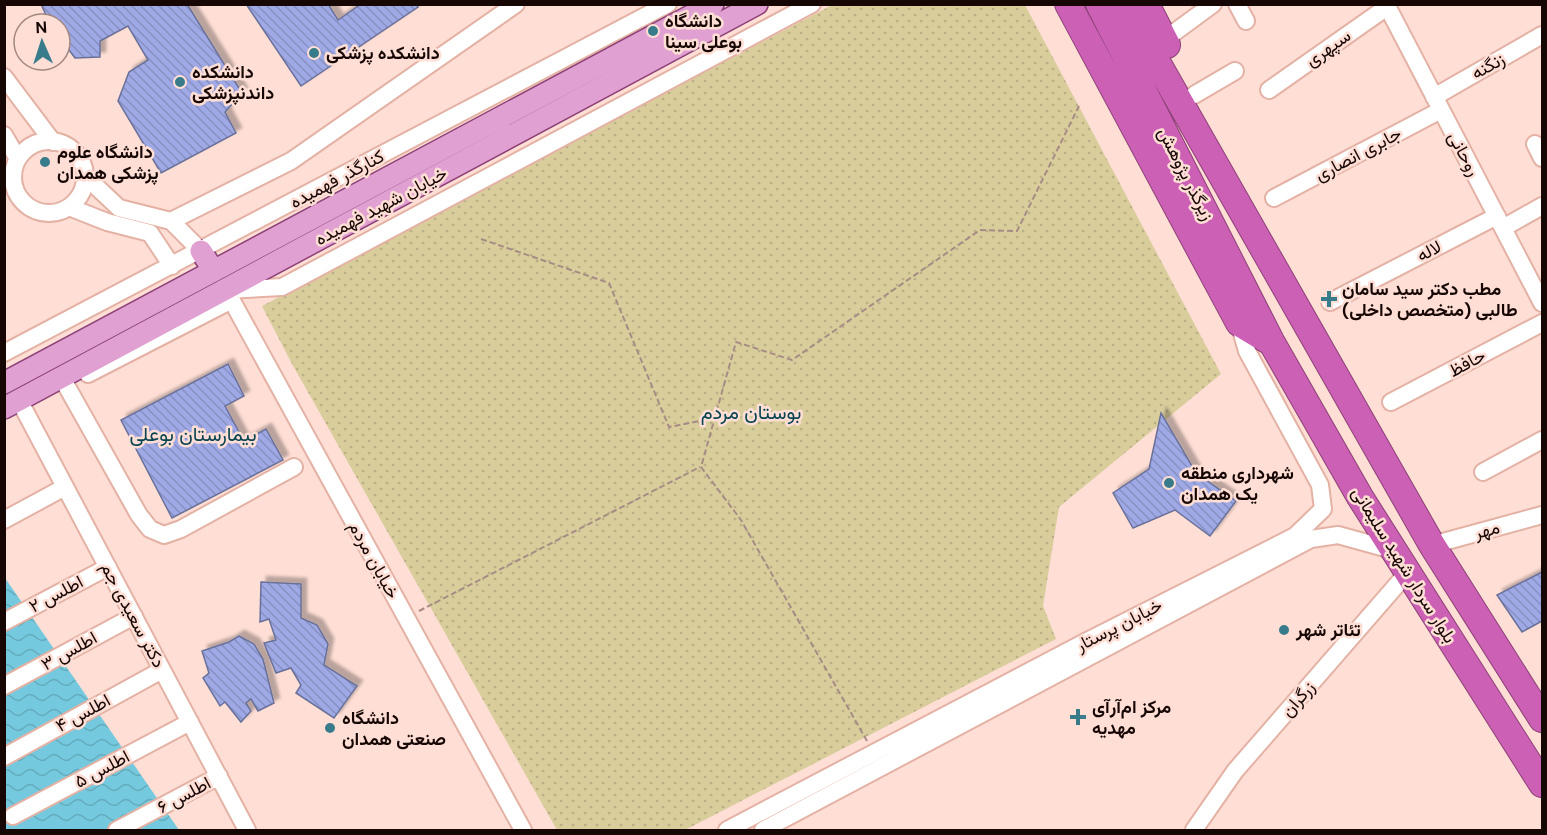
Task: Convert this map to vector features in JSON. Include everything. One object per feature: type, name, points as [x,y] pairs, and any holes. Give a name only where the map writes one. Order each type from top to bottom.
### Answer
[{"type":"highway","points":[[1068,4],[1239,323],[1272,343]]},
{"type":"highway","name":"زیرگذر پژوهش","points":[[1100,4],[1272,343]]},
{"type":"highway","name":"زیرگذر پژوهش","points":[[1124,4],[1296,302]]},
{"type":"highway","points":[[1147,8],[1254,204],[1296,302]]},
{"type":"highway","name":"بلوار سردار شهید سلیمانی","points":[[1296,302],[1432,545],[1542,719]]},
{"type":"highway","name":"بلوار سردار شهید سلیمانی","points":[[1272,343],[1360,497],[1542,784]]},
{"type":"main road","name":"خیابان شهید فهمیده","points":[[4,383],[713,4]]},
{"type":"main road","name":"خیابان شهید فهمیده","points":[[16,406],[229,295],[758,4]]},
{"type":"main road","points":[[201,251],[213,270]]},
{"type":"street","points":[[171,222],[291,160],[516,4]]},
{"type":"street","name":"کنارگذر فهمیده","points":[[4,353],[668,4]]},
{"type":"street","points":[[229,295],[282,287],[812,4]]},
{"type":"street","points":[[1164,40],[1213,4]]},
{"type":"street","points":[[1237,4],[1246,21]]},
{"type":"street","name":"سپهری","points":[[1269,90],[1386,6]]},
{"type":"street","name":"روحانی","points":[[1386,6],[1542,303]]},
{"type":"street","name":"زنگنه","points":[[1438,103],[1542,35]]},
{"type":"street","points":[[1194,95],[1235,71]]},
{"type":"street","points":[[4,77],[53,142],[72,150],[83,166],[85,176],[78,199],[69,207],[48,213],[37,212],[20,199],[9,182],[18,159],[33,145],[53,142]]},
{"type":"street","name":"جابری انصاری","points":[[1274,198],[1438,103]]},
{"type":"street","points":[[4,135],[18,159]]},
{"type":"street","points":[[85,176],[119,208],[171,222],[201,251]]},
{"type":"street","points":[[69,207],[107,222],[150,233],[172,266]]},
{"type":"street","name":"لاله","points":[[1330,302],[1500,222],[1542,207]]},
{"type":"street","name":"خیابان مردم","points":[[229,295],[522,831]]},
{"type":"street","name":"خیابان پرستار","points":[[727,831],[1295,536],[1312,522],[1323,509],[1320,485],[1247,351],[1239,323]]},
{"type":"street","name":"حافظ","points":[[1391,402],[1542,323]]},
{"type":"street","points":[[64,382],[139,515],[150,529],[164,535],[181,529],[294,467]]},
{"type":"street","name":"دکتر سعیدی جم","points":[[16,406],[65,487],[246,830]]},
{"type":"street","points":[[1483,472],[1542,440]]},
{"type":"street","points":[[4,520],[65,487]]},
{"type":"street","name":"مهر","points":[[1432,545],[1542,515]]},
{"type":"street","name":"خیابان پرستار","points":[[764,830],[1311,539],[1338,535],[1402,562]]},
{"type":"street","name":"زرگران","points":[[1194,831],[1235,771],[1402,562]]},
{"type":"street","name":"اطلس ۲","points":[[4,622],[108,567]]},
{"type":"street","name":"اطلس ۳","points":[[4,686],[134,616]]},
{"type":"street","name":"اطلس ۴","points":[[4,757],[162,670]]},
{"type":"street","name":"اطلس ۵","points":[[13,816],[190,722]]},
{"type":"street","name":"اطلس ۶","points":[[117,831],[219,776]]},
{"type":"path","points":[[406,618],[701,466],[736,342],[792,360],[980,230],[1017,231],[1079,106]]},
{"type":"path","points":[[481,239],[609,283],[669,427],[715,418]]},
{"type":"path","points":[[701,466],[741,520],[874,753]]},
{"type":"shaded area","name":"بوستان مردم","points":[[832,5],[1025,5],[1221,374],[1059,507],[1043,606],[1056,639],[685,830],[557,830],[292,364],[262,306]]},
{"type":"water","points":[[5,578],[179,830],[5,830]]},
{"type":"building","name":"دانشکده داندنپزشکی","points":[[41,4],[187,4],[242,93],[225,112],[236,133],[161,173],[118,101],[129,72],[148,60],[128,26],[100,41],[100,57],[75,58],[72,54],[72,12],[45,12]]},
{"type":"building","name":"دانشکده پزشکی","points":[[246,4],[328,4],[338,20],[361,4],[416,4],[418,7],[301,86]]},
{"type":"building","points":[[228,364],[244,396],[225,406],[244,441],[266,429],[283,460],[172,518],[121,420]]},
{"type":"building","name":"شهرداری منطقه یک همدان","points":[[1161,413],[1196,473],[1236,501],[1210,536],[1175,510],[1133,528],[1113,493],[1149,469]]},
{"type":"building","points":[[1542,572],[1542,621],[1522,632],[1497,595]]},
{"type":"building","points":[[261,582],[301,584],[301,618],[317,625],[328,644],[324,665],[357,686],[334,718],[296,693],[301,685],[291,668],[276,673],[264,643],[276,640],[269,619],[260,622]]},
{"type":"building","points":[[239,636],[254,644],[263,659],[274,703],[258,711],[251,699],[246,703],[251,711],[241,722],[225,702],[220,706],[203,678],[209,673],[202,651],[229,642]]},
{"type":"place","name":"دانشگاه بوعلی سینا","points":[[653,31]]},
{"type":"place","name":"دانشکده پزشکی","points":[[314,53]]},
{"type":"place","name":"دانشکده داندنپزشکی","points":[[180,82]]},
{"type":"place","name":"دانشگاه علوم پزشکی همدان","points":[[45,162]]},
{"type":"place","name":"مطب دکتر سید سامان طالبی (متخصص داخلی)","points":[[1329,299]]},
{"type":"place","name":"شهرداری منطقه یک همدان","points":[[1169,483]]},
{"type":"place","name":"تئاتر شهر","points":[[1284,630]]},
{"type":"place","name":"مرکز ام‌آر‌آی مهدیه","points":[[1078,717]]},
{"type":"place","name":"دانشگاه صنعتی همدان","points":[[330,728]]},
{"type":"district","name":"بوستان مردم","points":[[751,412]]},
{"type":"district","name":"بیمارستان بوعلی","points":[[193,434]]}]
